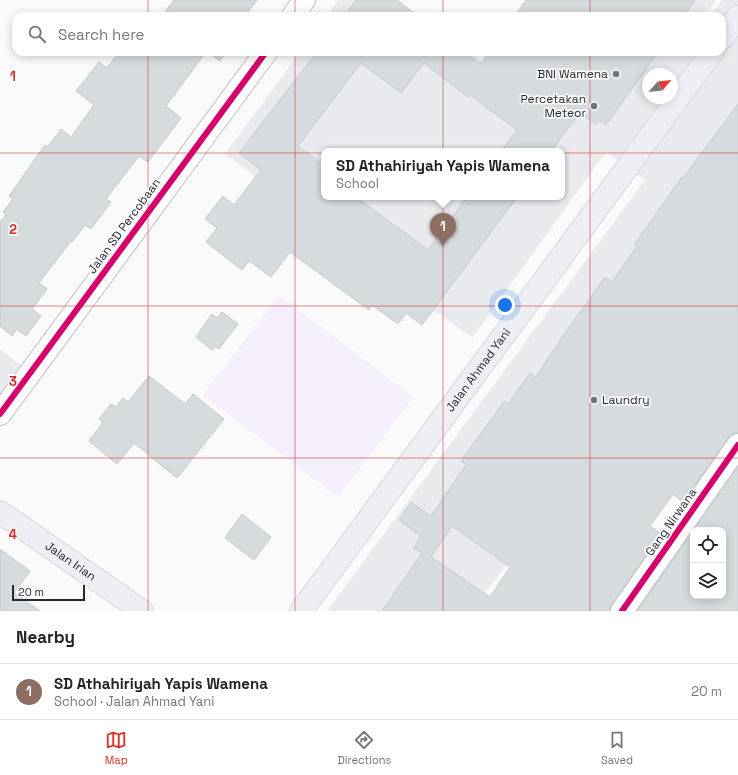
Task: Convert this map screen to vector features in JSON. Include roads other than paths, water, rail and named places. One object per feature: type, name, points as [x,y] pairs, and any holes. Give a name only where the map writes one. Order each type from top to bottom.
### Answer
[{"type":"main road","points":[[726,33],[738,17]]},
{"type":"main road","name":"Jalan Ahmad Yani","points":[[301,611],[709,56]]},
{"type":"main road","name":"Jalan Irian","points":[[0,512],[142,611]]},
{"type":"street","points":[[296,12],[304,0]]},
{"type":"street","name":"Jalan SD Percobaan","points":[[0,414],[263,56]]},
{"type":"street","name":"Gang Nirwana","points":[[622,611],[738,445]]},
{"type":"place","name":"BNI Wamena","points":[[616,74]]},
{"type":"place","name":"Percetakan Meteor","points":[[594,106]]},
{"type":"place","name":"SD Athahiriyah Yapis Wamena","points":[[443,246]]},
{"type":"place","name":"Laundry","points":[[594,400]]}]
